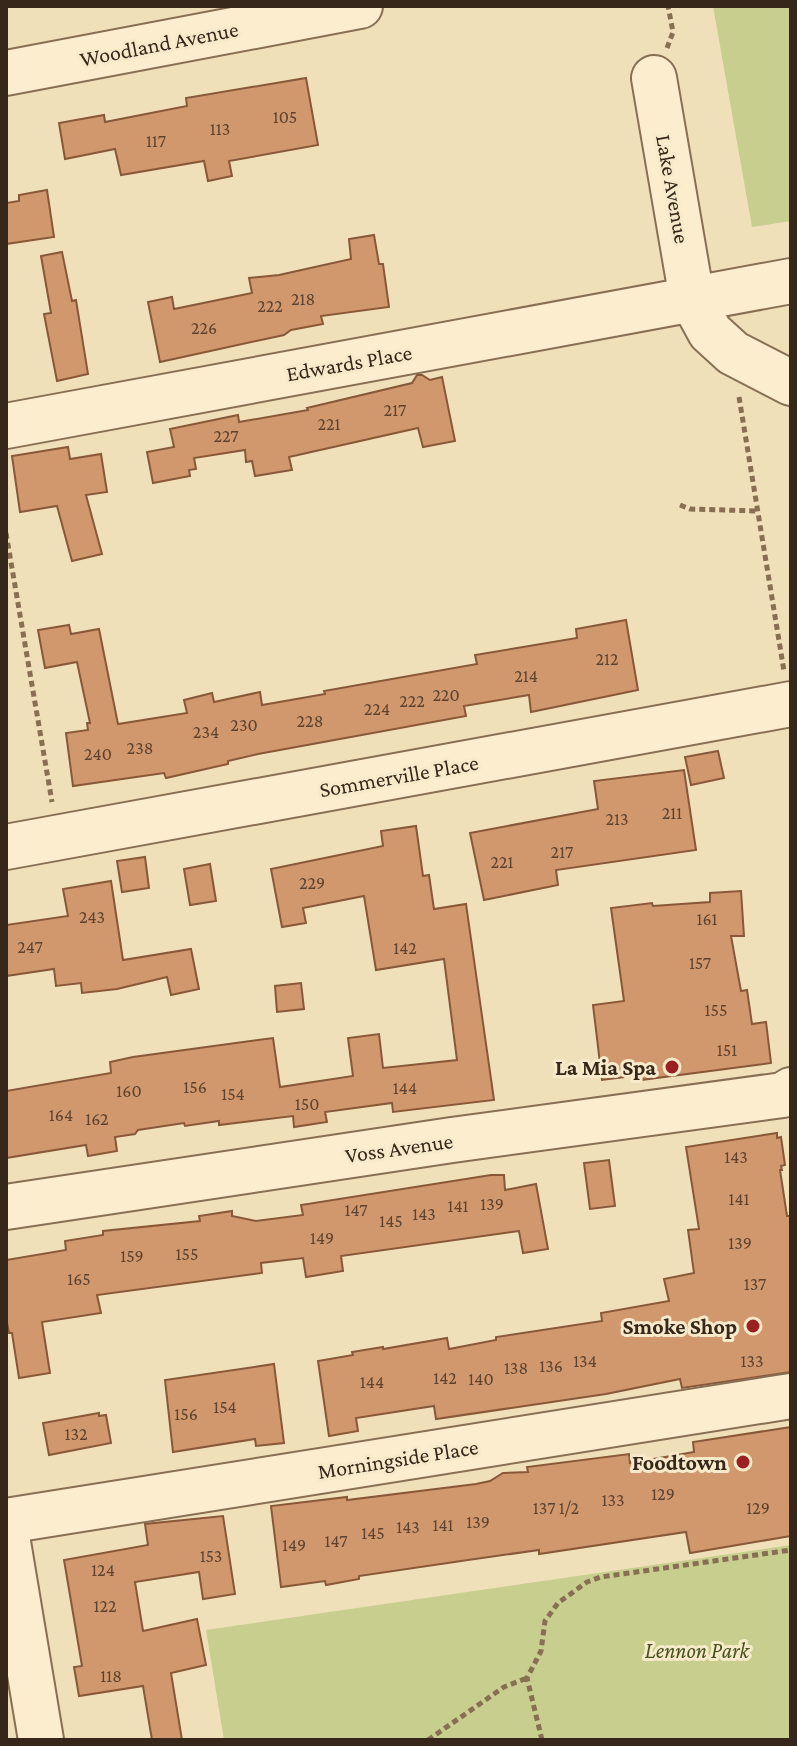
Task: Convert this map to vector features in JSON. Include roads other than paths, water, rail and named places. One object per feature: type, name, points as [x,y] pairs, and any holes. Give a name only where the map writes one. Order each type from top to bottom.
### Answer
[{"type":"street","name":"Woodland Avenue","points":[[6,73],[360,6]]},
{"type":"street","name":"Lake Avenue","points":[[654,78],[692,299],[710,332],[733,353],[791,383]]},
{"type":"street","name":"Edwards Place","points":[[6,426],[791,281]]},
{"type":"street","name":"Sommerville Place","points":[[6,847],[788,693]]},
{"type":"street","name":"Voss Avenue","points":[[6,1207],[452,1140],[783,1095],[791,1090]]},
{"type":"street","name":"Morningside Place","points":[[6,1521],[791,1396]]},
{"type":"street","points":[[6,1530],[41,1740]]},
{"type":"place","name":"La Mia Spa","points":[[672,1067]]},
{"type":"place","name":"Smoke Shop","points":[[753,1326]]},
{"type":"place","name":"Foodtown","points":[[743,1462]]},
{"type":"park label","name":"Lennon Park","points":[[697,1650]]}]
